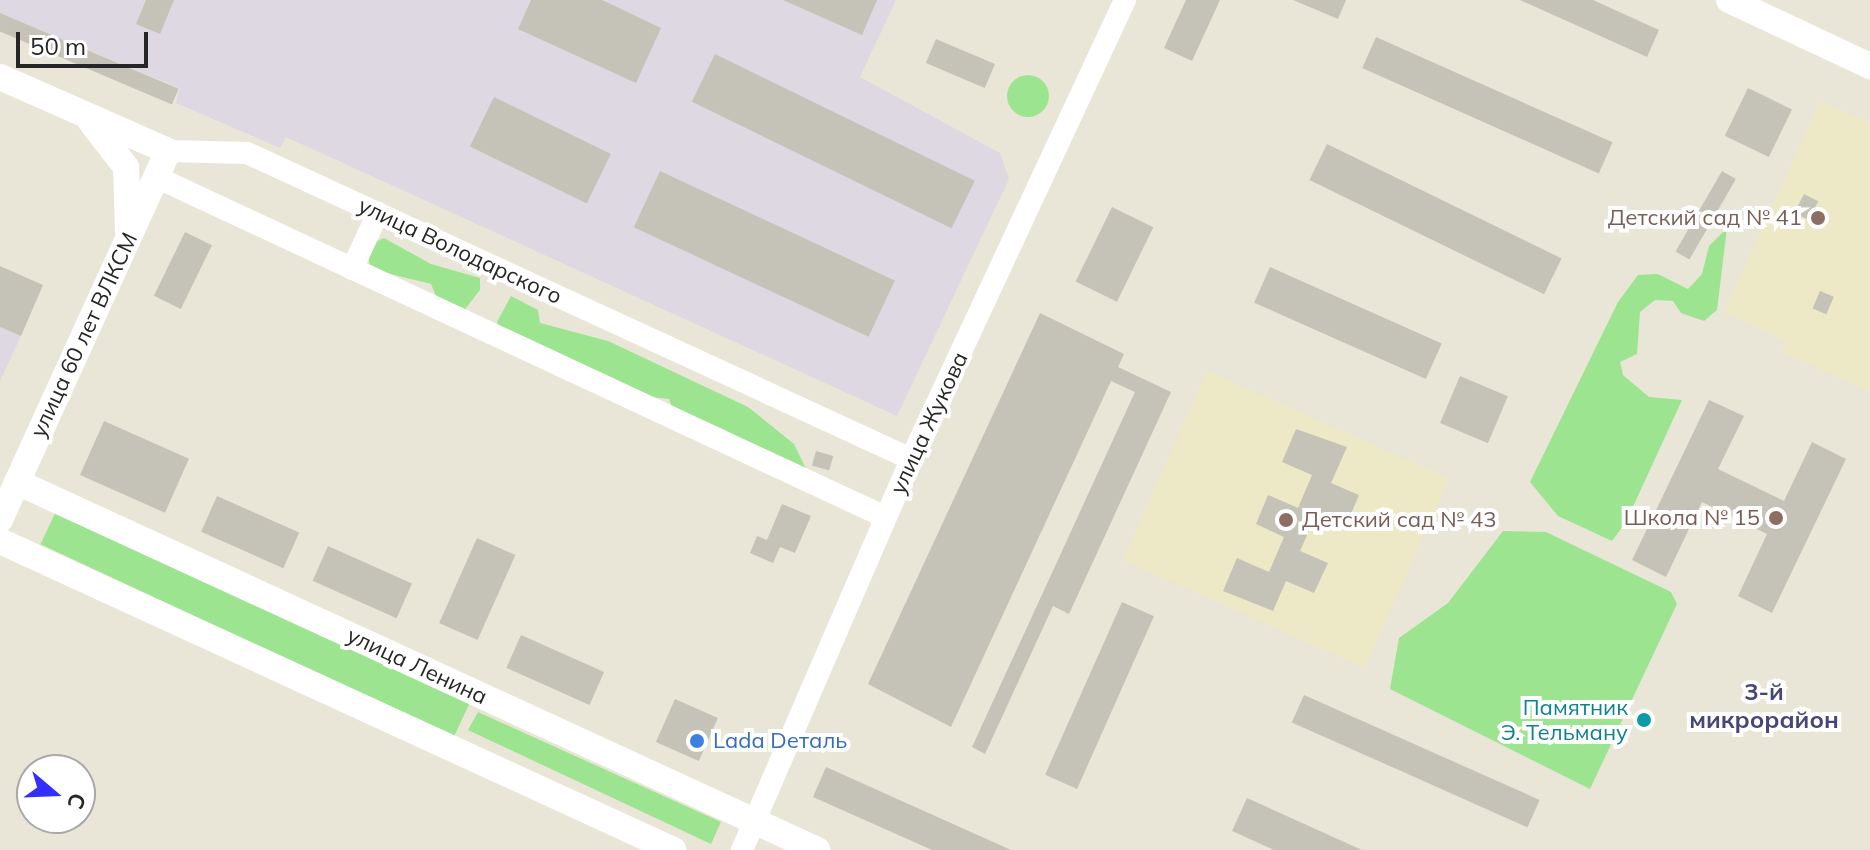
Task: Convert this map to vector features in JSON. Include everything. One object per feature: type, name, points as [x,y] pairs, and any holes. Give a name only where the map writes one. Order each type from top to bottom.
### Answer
[{"type":"street","name":"улица Жукова","points":[[742,850],[911,459],[1125,0]]},
{"type":"street","points":[[1729,0],[1870,66]]},
{"type":"street","name":"улица Володарского","points":[[0,77],[168,151],[247,153],[911,459]]},
{"type":"street","points":[[83,114],[126,167],[128,238]]},
{"type":"street","name":"улица 60 лет ВЛКСМ","points":[[0,519],[168,151]]},
{"type":"street","points":[[156,177],[885,517]]},
{"type":"street","points":[[352,269],[378,213]]},
{"type":"street","name":"улица Ленина","points":[[17,482],[817,850]]},
{"type":"street","points":[[0,541],[673,850]]},
{"type":"shaded area","points":[[0,0],[896,0],[860,77],[1000,153],[1009,179],[897,416],[286,137],[280,148],[176,103],[179,88],[0,13]]},
{"type":"shaded area","name":"Детский сад № 41","points":[[1820,101],[1870,123],[1870,392],[1782,352],[1786,341],[1724,312]]},
{"type":"shaded area","points":[[0,327],[21,336],[0,381]]},
{"type":"shaded area","name":"Детский сад № 43","points":[[1207,371],[1449,479],[1365,668],[1123,560]]},
{"type":"green space","points":[[1028,75],[1043,81],[1049,96],[1043,111],[1028,117],[1013,111],[1007,96],[1013,81]]},
{"type":"green space","points":[[1727,228],[1717,310],[1704,321],[1681,313],[1673,301],[1655,300],[1640,312],[1637,354],[1620,362],[1623,375],[1649,397],[1682,400],[1626,522],[1612,541],[1558,516],[1530,482],[1618,302],[1638,275],[1658,274],[1688,289],[1702,274],[1709,246]]},
{"type":"green space","points":[[384,238],[431,264],[480,278],[480,290],[462,313],[436,296],[431,284],[370,269],[367,246]]},
{"type":"green space","points":[[511,296],[538,310],[540,323],[608,341],[748,407],[794,444],[809,475],[674,413],[669,399],[633,395],[503,335],[497,322]]},
{"type":"green space","points":[[57,509],[470,702],[454,737],[41,544]]},
{"type":"green space","points":[[1503,531],[1546,532],[1671,592],[1677,604],[1590,789],[1390,689],[1399,638],[1448,603]]},
{"type":"green space","points":[[478,712],[721,822],[711,844],[468,730]]},
{"type":"building","points":[[146,0],[174,0],[160,34],[136,24]]},
{"type":"building","points":[[531,0],[602,0],[661,28],[636,83],[518,29]]},
{"type":"building","points":[[783,0],[877,0],[862,35]]},
{"type":"building","points":[[1186,0],[1220,0],[1192,61],[1164,48]]},
{"type":"building","points":[[1293,0],[1346,0],[1338,19]]},
{"type":"building","points":[[1520,0],[1593,0],[1659,30],[1647,57]]},
{"type":"building","points":[[0,13],[179,89],[172,104],[0,31]]},
{"type":"building","points":[[1376,37],[1613,142],[1599,173],[1362,68]]},
{"type":"building","points":[[936,39],[995,64],[985,88],[926,63]]},
{"type":"building","points":[[715,54],[975,181],[952,228],[692,102]]},
{"type":"building","points":[[1748,88],[1792,109],[1769,157],[1725,136]]},
{"type":"building","points":[[494,97],[611,154],[587,203],[470,146]]},
{"type":"building","points":[[1327,144],[1562,258],[1544,294],[1309,180]]},
{"type":"building","points":[[660,171],[895,280],[869,337],[634,227]]},
{"type":"building","points":[[1722,171],[1736,179],[1689,260],[1676,252]]},
{"type":"building","points":[[1804,194],[1818,201],[1809,220],[1794,213]]},
{"type":"building","points":[[1112,207],[1153,227],[1117,302],[1076,282]]},
{"type":"building","points":[[185,232],[212,245],[181,309],[154,296]]},
{"type":"building","points":[[0,266],[43,285],[21,336],[0,327]]},
{"type":"building","points":[[1270,267],[1442,343],[1426,379],[1254,303]]},
{"type":"building","points":[[1820,291],[1834,297],[1826,314],[1813,308]]},
{"type":"building","points":[[1040,313],[1124,354],[1118,367],[1171,392],[1069,614],[1053,606],[985,754],[972,747],[1135,392],[1111,381],[951,727],[868,684]]},
{"type":"building","points":[[1460,376],[1508,396],[1488,443],[1440,423]]},
{"type":"building","name":"Школа № 15","points":[[1709,400],[1744,416],[1718,469],[1784,501],[1812,442],[1846,459],[1772,613],[1738,596],[1767,534],[1702,502],[1666,577],[1632,560]]},
{"type":"building","points":[[104,421],[189,459],[165,513],[80,475]]},
{"type":"building","points":[[1296,429],[1347,447],[1331,483],[1359,495],[1345,528],[1316,515],[1300,551],[1328,563],[1314,593],[1286,581],[1273,611],[1223,591],[1237,558],[1269,572],[1284,537],[1256,524],[1268,495],[1298,508],[1312,475],[1282,462]]},
{"type":"building","points":[[816,451],[833,456],[829,470],[812,465]]},
{"type":"building","points":[[217,496],[299,533],[283,568],[201,532]]},
{"type":"building","points":[[782,504],[811,516],[795,553],[780,547],[773,563],[750,553],[757,536],[767,540]]},
{"type":"building","points":[[477,538],[515,555],[478,640],[439,623]]},
{"type":"building","points":[[328,546],[412,583],[397,618],[313,581]]},
{"type":"building","points":[[1122,602],[1154,616],[1077,789],[1045,775]]},
{"type":"building","points":[[521,635],[604,672],[589,705],[506,668]]},
{"type":"building","points":[[1304,695],[1540,800],[1527,827],[1292,722]]},
{"type":"building","points":[[675,699],[718,718],[699,761],[656,742]]},
{"type":"building","points":[[826,767],[1011,850],[932,850],[813,797]]},
{"type":"building","points":[[1247,798],[1362,850],[1274,850],[1232,831]]},
{"type":"place","name":"Детский сад № 41","points":[[1818,218]]},
{"type":"place","name":"Школа № 15","points":[[1776,518]]},
{"type":"place","name":"Детский сад № 43","points":[[1286,520]]},
{"type":"place","name":"Памятник Э. Тельману","points":[[1644,720]]},
{"type":"place","name":"Lada Dеталь","points":[[697,741]]},
{"type":"district","name":"3-й микрорайон","points":[[1764,706]]}]
